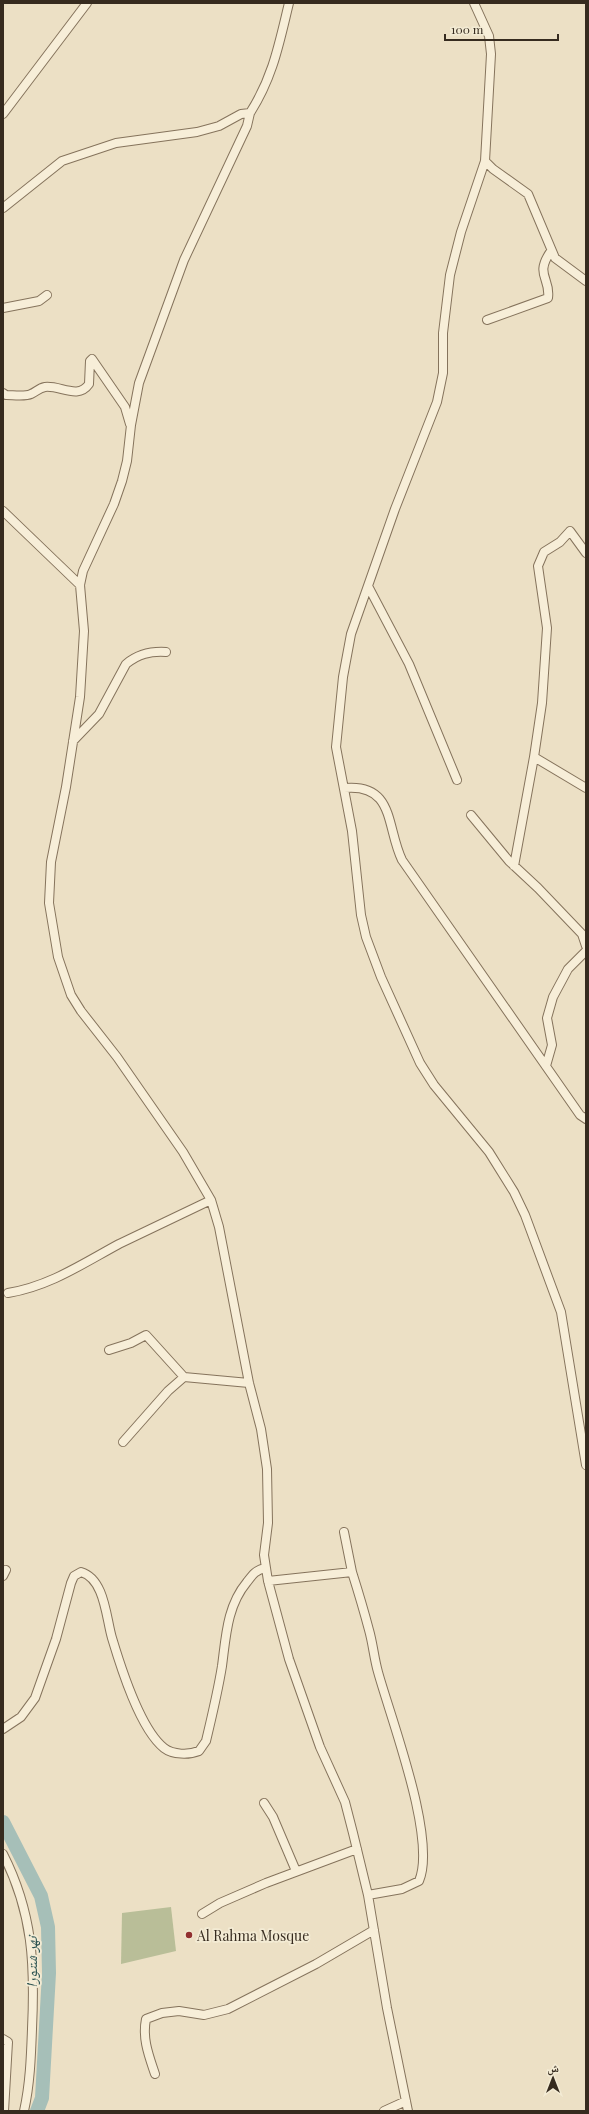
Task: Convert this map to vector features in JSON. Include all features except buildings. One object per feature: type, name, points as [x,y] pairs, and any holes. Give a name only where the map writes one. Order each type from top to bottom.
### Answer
[{"type":"street","points":[[3,114],[6,106],[87,3]]},
{"type":"street","points":[[290,3],[272,72],[262,94],[250,113],[247,126],[184,260],[139,383],[130,425],[128,461],[114,504],[83,570],[80,584],[84,631],[83,664],[73,741],[48,886],[52,932],[62,970],[71,995],[81,1011],[117,1057],[183,1152],[211,1200],[219,1227],[249,1383],[261,1429],[267,1469],[268,1522],[264,1555],[265,1568],[289,1659],[320,1747],[345,1802],[368,1895],[387,2008],[408,2111]]},
{"type":"street","points":[[474,3],[489,36],[491,54],[485,161],[461,232],[450,275],[443,333],[443,373],[437,402],[395,508],[351,634],[343,677],[336,737],[356,860],[361,915],[366,937],[381,977],[420,1063],[434,1085],[489,1152],[514,1192],[525,1215],[561,1312],[586,1465]]},
{"type":"street","points":[[3,208],[62,160],[116,143],[197,132],[219,126],[234,116],[250,113]]},
{"type":"street","points":[[485,161],[531,197],[551,251],[560,264],[586,281]]},
{"type":"street","points":[[487,320],[548,298],[543,274],[543,265],[551,251]]},
{"type":"street","points":[[3,308],[39,301],[47,294]]},
{"type":"street","points":[[3,393],[6,395],[30,395],[38,389],[45,387],[66,391],[82,390],[89,384],[90,361],[92,359],[125,407],[130,425]]},
{"type":"street","points":[[3,511],[80,584]]},
{"type":"street","points":[[514,866],[534,757],[542,703],[547,628],[538,566],[544,552],[560,542],[570,531],[586,553]]},
{"type":"street","points":[[368,586],[409,664],[457,780]]},
{"type":"street","points":[[73,741],[99,714],[126,664],[133,658],[143,654],[154,651],[166,652]]},
{"type":"street","points":[[534,757],[586,788]]},
{"type":"street","points":[[344,788],[356,787],[368,789],[382,799],[386,806],[395,844],[402,860],[580,1115],[586,1119]]},
{"type":"street","points":[[471,815],[514,866],[538,888],[582,934],[586,946]]},
{"type":"street","points":[[546,1066],[552,1045],[547,1018],[553,997],[568,969],[586,951]]},
{"type":"street","points":[[8,1294],[31,1290],[64,1275],[119,1245],[211,1200]]},
{"type":"street","points":[[109,1350],[131,1343],[146,1335],[184,1377],[249,1383]]},
{"type":"street","points":[[123,1442],[168,1391],[184,1377]]},
{"type":"street","points":[[344,1532],[352,1572],[370,1631],[377,1670],[413,1793],[424,1855],[424,1866],[419,1881],[402,1889],[368,1895]]},
{"type":"street","points":[[3,1729],[21,1717],[35,1698],[58,1633],[74,1576],[81,1572],[92,1579],[100,1593],[122,1671],[133,1697],[153,1735],[165,1749],[173,1752],[183,1754],[199,1751],[203,1747],[208,1735],[229,1614],[243,1586],[256,1570],[265,1568]]},
{"type":"street","points":[[268,1581],[352,1572]]},
{"type":"street","points":[[264,1803],[273,1817],[296,1872]]},
{"type":"street","points":[[202,1914],[220,1903],[357,1849]]},
{"type":"street","points":[[3,1854],[28,1919],[34,1968],[30,2067],[24,2111]]},
{"type":"street","points":[[155,2074],[146,2044],[144,2030],[146,2020],[162,2013],[179,2011],[204,2015],[228,2009],[316,1964],[374,1930]]},
{"type":"street","points":[[3,2039],[8,2042],[4,2111]]},
{"type":"street","points":[[384,2111],[406,2101]]},
{"type":"green space","points":[[171,1907],[176,1951],[121,1964],[122,1913]]},
{"type":"waterway","name":"نهر شتورا","points":[[3,1822],[41,1896],[48,1927],[49,1973],[42,2098],[37,2111]]},
{"type":"place","name":"Al Rahma Mosque","points":[[189,1935]]}]
